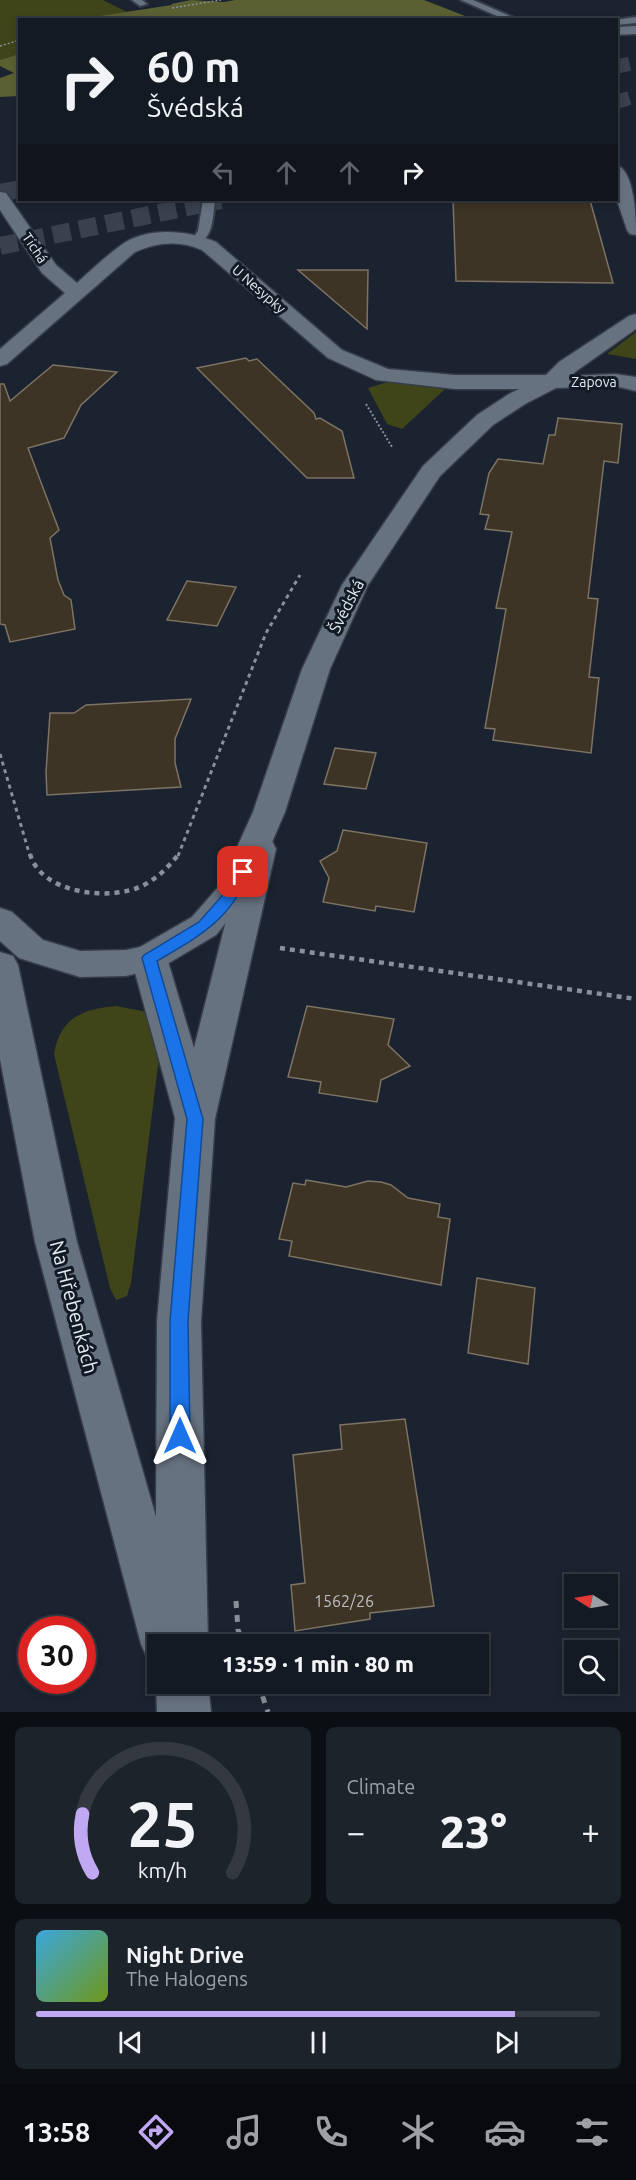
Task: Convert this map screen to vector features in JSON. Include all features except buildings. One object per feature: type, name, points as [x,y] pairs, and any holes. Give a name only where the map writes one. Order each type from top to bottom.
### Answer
[{"type":"street","points":[[618,31],[636,30]]},
{"type":"street","points":[[618,176],[636,230]]},
{"type":"street","name":"Tichá","points":[[0,197],[49,270],[77,293]]},
{"type":"street","points":[[0,360],[128,248],[136,244],[166,238],[197,240]]},
{"type":"street","name":"U Nesypky","points":[[197,240],[208,246],[335,354],[384,375],[455,382],[552,382]]},
{"type":"street","name":"Švédská","points":[[149,958],[204,926],[234,891],[269,812],[316,669],[355,585],[431,471],[485,420],[517,399],[552,382],[567,367],[636,320]]},
{"type":"street","name":"Zapova","points":[[552,382],[615,380],[636,384]]},
{"type":"street","points":[[182,1634],[179,1321],[195,1119],[269,812]]},
{"type":"street","points":[[0,921],[31,949],[80,964],[126,963],[149,958],[195,1119]]},
{"type":"street","name":"Na Hřebenkách","points":[[0,964],[56,1242],[164,1634]]},
{"type":"lane","points":[[465,0],[510,18]]},
{"type":"lane","points":[[618,22],[636,20]]},
{"type":"lane","points":[[197,240],[204,231],[209,201]]},
{"type":"path","points":[[0,46],[18,41]]},
{"type":"path","points":[[0,754],[33,866],[49,881],[81,892],[113,892],[142,885],[164,872],[180,854],[266,633],[300,575]]},
{"type":"path","points":[[273,947],[636,999]]},
{"type":"path","points":[[236,1595],[240,1634]]},
{"type":"path","points":[[262,1694],[268,1712]]},
{"type":"green space","points":[[0,0],[103,0],[127,12],[86,18],[18,18],[18,54],[0,60]]},
{"type":"green space","points":[[191,0],[224,2],[235,0],[424,0],[470,18],[86,18]]},
{"type":"green space","points":[[18,54],[18,96],[0,97],[0,78],[14,73],[0,66],[0,60]]},
{"type":"green space","points":[[636,332],[636,359],[607,354]]},
{"type":"green space","points":[[388,382],[445,389],[402,429],[387,424],[368,388]]},
{"type":"green space","points":[[116,1006],[147,1012],[162,1033],[131,1283],[127,1296],[116,1300],[110,1288],[54,1054],[61,1032],[74,1018],[93,1010]]},
{"type":"tunnel","points":[[618,66],[636,62]]},
{"type":"tunnel","points":[[618,101],[636,96]]},
{"type":"tunnel","points":[[0,193],[18,189]]},
{"type":"tunnel","points":[[0,246],[216,201]]},
{"type":"route","points":[[180,1436],[179,1321],[195,1119],[149,958],[204,926],[234,891],[243,872]]}]
